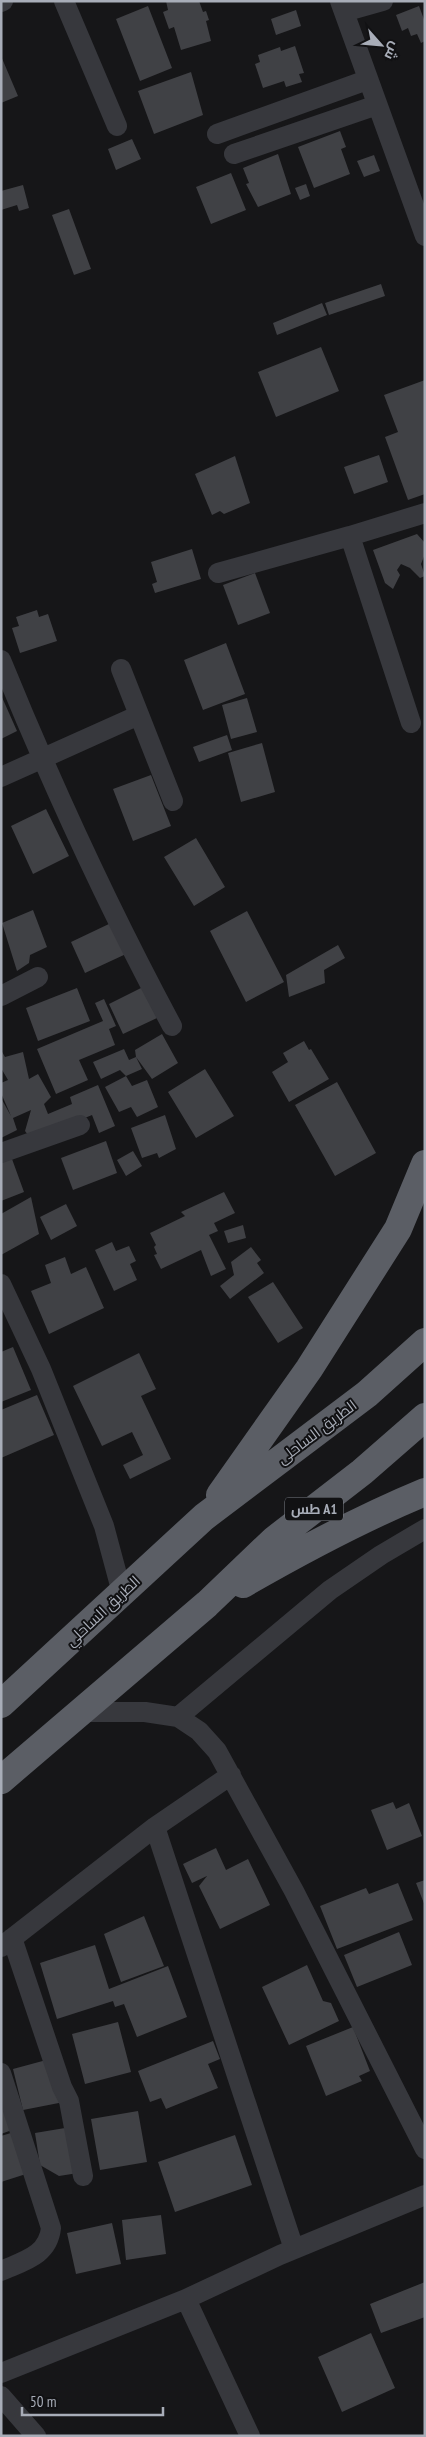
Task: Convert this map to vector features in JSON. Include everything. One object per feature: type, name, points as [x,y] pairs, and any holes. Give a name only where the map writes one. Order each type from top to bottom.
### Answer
[{"type":"highway","points":[[204,1517],[309,1369],[398,1229],[425,1164]]},
{"type":"highway","name":"الطريق الساحلى","points":[[204,1517],[367,1394],[425,1342]]},
{"type":"highway","name":"طس A1","points":[[1,1780],[207,1604],[274,1540],[362,1472],[425,1417]]},
{"type":"highway","points":[[207,1604],[292,1556],[378,1512],[425,1492]]},
{"type":"highway","name":"الطريق الساحلي","points":[[1,1704],[204,1517]]},
{"type":"street","points":[[64,1],[117,126]]},
{"type":"street","points":[[383,1],[342,7],[425,236]]},
{"type":"street","points":[[217,134],[367,80]]},
{"type":"street","points":[[234,154],[377,105]]},
{"type":"street","points":[[218,573],[425,513]]},
{"type":"street","points":[[350,536],[411,723]]},
{"type":"street","points":[[1,660],[41,758],[137,961],[172,1026]]},
{"type":"street","points":[[121,668],[173,801]]},
{"type":"street","points":[[1,776],[139,715]]},
{"type":"street","points":[[1,996],[38,977]]},
{"type":"street","points":[[1,1153],[80,1125]]},
{"type":"street","points":[[1,1284],[41,1368],[104,1526],[122,1593]]},
{"type":"street","points":[[178,1717],[330,1590],[380,1555],[425,1529]]},
{"type":"street","points":[[79,1712],[145,1712],[178,1717],[199,1731],[217,1751],[298,1900],[425,2149]]},
{"type":"street","points":[[83,2176],[69,2101],[7,1942],[155,1827],[231,1775]]},
{"type":"street","points":[[155,1827],[294,2249]]},
{"type":"street","points":[[1,2072],[51,2228],[50,2239],[40,2253],[1,2270]]},
{"type":"street","points":[[1,2373],[186,2299],[294,2249],[425,2195]]},
{"type":"street","points":[[186,2299],[250,2436]]},
{"type":"street","points":[[1,2396],[36,2436]]},
{"type":"building","points":[[166,1],[199,1],[203,12],[206,11],[209,20],[206,21],[211,41],[181,50],[174,27],[169,29],[163,12],[168,10]]},
{"type":"building","points":[[148,6],[172,68],[140,81],[116,19]]},
{"type":"building","points":[[419,6],[425,22],[425,41],[421,43],[417,34],[411,36],[408,28],[402,31],[396,15]]},
{"type":"building","points":[[296,10],[301,26],[276,35],[271,19]]},
{"type":"building","points":[[295,46],[304,73],[299,74],[302,82],[286,87],[284,81],[263,88],[255,64],[260,62],[258,55],[280,47],[281,51]]},
{"type":"building","points":[[1,56],[18,96],[1,103]]},
{"type":"building","points":[[191,72],[203,115],[154,134],[138,91]]},
{"type":"building","points":[[340,131],[346,147],[341,149],[350,174],[314,188],[298,147]]},
{"type":"building","points":[[132,139],[141,159],[116,170],[108,149]]},
{"type":"building","points":[[278,154],[291,194],[258,207],[246,184],[249,183],[243,168]]},
{"type":"building","points":[[374,155],[380,171],[364,177],[357,161]]},
{"type":"building","points":[[231,173],[246,210],[211,224],[196,187]]},
{"type":"building","points":[[306,184],[310,196],[300,200],[295,188]]},
{"type":"building","points":[[23,185],[29,208],[19,211],[17,205],[1,210],[1,191]]},
{"type":"building","points":[[69,209],[91,269],[74,275],[52,215]]},
{"type":"building","points":[[381,284],[385,296],[329,315],[325,303]]},
{"type":"building","points":[[322,303],[327,315],[277,335],[273,323]]},
{"type":"building","points":[[321,347],[339,391],[276,417],[258,372]]},
{"type":"building","points":[[425,380],[425,494],[408,500],[385,437],[398,432],[384,395]]},
{"type":"building","points":[[379,455],[388,482],[354,494],[344,467]]},
{"type":"building","points":[[235,456],[250,503],[224,514],[220,511],[212,515],[195,474]]},
{"type":"building","points":[[417,534],[425,543],[425,554],[421,564],[425,576],[420,578],[410,568],[401,564],[397,570],[400,575],[393,589],[385,583],[373,550]]},
{"type":"building","points":[[192,549],[201,579],[155,593],[152,584],[157,582],[151,562]]},
{"type":"building","points":[[255,573],[270,613],[238,625],[223,585]]},
{"type":"building","points":[[37,610],[39,617],[48,614],[57,641],[20,653],[12,628],[19,626],[16,617]]},
{"type":"building","points":[[226,643],[245,694],[203,710],[184,660]]},
{"type":"building","points":[[1,695],[17,731],[1,739]]},
{"type":"building","points":[[247,698],[257,732],[231,739],[222,705]]},
{"type":"building","points":[[227,735],[232,750],[199,762],[193,747]]},
{"type":"building","points":[[262,743],[275,792],[241,802],[228,753]]},
{"type":"building","points":[[151,775],[171,826],[133,841],[113,789]]},
{"type":"building","points":[[46,809],[69,856],[33,874],[11,826]]},
{"type":"building","points":[[196,838],[225,887],[194,906],[164,857]]},
{"type":"building","points":[[33,910],[47,947],[30,955],[29,963],[17,971],[2,923]]},
{"type":"building","points":[[247,911],[284,982],[246,1002],[210,931]]},
{"type":"building","points":[[111,923],[126,954],[85,973],[71,942]]},
{"type":"building","points":[[338,945],[345,958],[324,970],[325,983],[289,997],[286,975]]},
{"type":"building","points":[[143,987],[157,1018],[123,1034],[109,1004]]},
{"type":"building","points":[[77,988],[90,1021],[38,1041],[26,1008]]},
{"type":"building","points":[[104,999],[116,1026],[109,1029],[115,1045],[79,1060],[88,1080],[56,1094],[37,1049],[103,1021],[95,1003]]},
{"type":"building","points":[[162,1034],[178,1063],[152,1079],[136,1057],[135,1050]]},
{"type":"building","points":[[304,1041],[329,1079],[289,1102],[272,1072],[288,1062],[283,1053]]},
{"type":"building","points":[[124,1049],[129,1060],[136,1057],[142,1069],[126,1076],[120,1070],[101,1079],[93,1062]]},
{"type":"building","points":[[1,1050],[5,1057],[23,1052],[29,1079],[38,1074],[51,1097],[44,1104],[48,1114],[72,1104],[70,1097],[98,1085],[115,1126],[99,1133],[92,1115],[32,1140],[25,1131],[31,1110],[13,1118],[17,1130],[1,1138],[1,1098],[11,1116],[1,1093],[1,1083],[8,1080],[1,1068]]},
{"type":"building","points":[[205,1069],[234,1116],[196,1138],[168,1092]]},
{"type":"building","points":[[126,1076],[132,1086],[147,1080],[158,1107],[137,1117],[131,1107],[119,1112],[105,1087]]},
{"type":"building","points":[[337,1082],[376,1153],[335,1176],[295,1105]]},
{"type":"building","points":[[165,1115],[176,1149],[159,1158],[157,1153],[142,1158],[131,1128]]},
{"type":"building","points":[[106,1141],[117,1173],[73,1190],[61,1158]]},
{"type":"building","points":[[133,1151],[142,1166],[126,1176],[117,1160]]},
{"type":"building","points":[[12,1159],[24,1192],[1,1201],[1,1163]]},
{"type":"building","points":[[224,1192],[235,1213],[214,1223],[218,1231],[209,1235],[226,1269],[211,1276],[201,1250],[161,1269],[154,1255],[157,1254],[154,1247],[156,1245],[150,1233],[185,1216],[181,1212]]},
{"type":"building","points":[[31,1197],[39,1234],[1,1255],[1,1214]]},
{"type":"building","points":[[66,1204],[77,1226],[51,1240],[40,1217]]},
{"type":"building","points":[[243,1225],[246,1238],[228,1243],[224,1231]]},
{"type":"building","points":[[112,1242],[116,1251],[129,1246],[136,1261],[130,1264],[137,1280],[114,1291],[95,1250]]},
{"type":"building","points":[[251,1247],[261,1260],[257,1263],[264,1273],[230,1299],[220,1286],[234,1275],[231,1262]]},
{"type":"building","points":[[65,1257],[71,1274],[86,1267],[104,1308],[49,1334],[31,1291],[51,1283],[45,1265]]},
{"type":"building","points":[[273,1282],[303,1328],[278,1343],[248,1297]]},
{"type":"building","points":[[13,1347],[31,1390],[1,1402],[1,1352]]},
{"type":"building","points":[[139,1353],[156,1389],[141,1396],[171,1459],[130,1479],[123,1465],[143,1455],[132,1432],[102,1446],[73,1386]]},
{"type":"building","points":[[37,1395],[54,1435],[1,1458],[1,1410]]},
{"type":"building","points":[[393,1802],[396,1809],[409,1803],[422,1836],[387,1850],[371,1810]]},
{"type":"building","points":[[216,1848],[226,1870],[248,1859],[270,1905],[220,1929],[199,1886],[207,1876],[192,1883],[183,1864]]},
{"type":"building","points":[[425,1880],[425,1906],[416,1883]]},
{"type":"building","points":[[398,1883],[413,1920],[337,1949],[320,1906],[366,1888],[369,1894]]},
{"type":"building","points":[[144,1916],[164,1966],[121,1982],[104,1934]]},
{"type":"building","points":[[399,1932],[412,1965],[357,1987],[344,1955]]},
{"type":"building","points":[[95,1945],[109,1989],[168,1966],[187,2017],[137,2037],[124,2004],[115,2007],[113,2001],[57,2019],[40,1963]]},
{"type":"building","points":[[307,1965],[323,2001],[331,2003],[339,2021],[289,2045],[262,1987]]},
{"type":"building","points":[[118,2022],[131,2072],[85,2084],[72,2034]]},
{"type":"building","points":[[353,2027],[370,2071],[359,2076],[362,2081],[326,2096],[306,2046]]},
{"type":"building","points":[[213,2041],[220,2059],[208,2064],[218,2088],[166,2109],[161,2098],[150,2102],[138,2071]]},
{"type":"building","points":[[50,2059],[69,2101],[23,2110],[13,2069]]},
{"type":"building","points":[[1,2098],[12,2130],[1,2134]]},
{"type":"building","points":[[138,2111],[147,2162],[100,2170],[91,2119]]},
{"type":"building","points":[[71,2127],[78,2173],[59,2176],[40,2165],[35,2133]]},
{"type":"building","points":[[14,2132],[26,2174],[1,2182],[1,2136]]},
{"type":"building","points":[[235,2135],[252,2185],[175,2212],[158,2162]]},
{"type":"building","points":[[161,2215],[166,2254],[126,2260],[122,2220]]},
{"type":"building","points":[[112,2223],[121,2264],[76,2274],[67,2233]]},
{"type":"building","points":[[425,2282],[425,2317],[381,2333],[370,2304]]},
{"type":"building","points":[[371,2333],[395,2388],[342,2412],[318,2357]]}]
